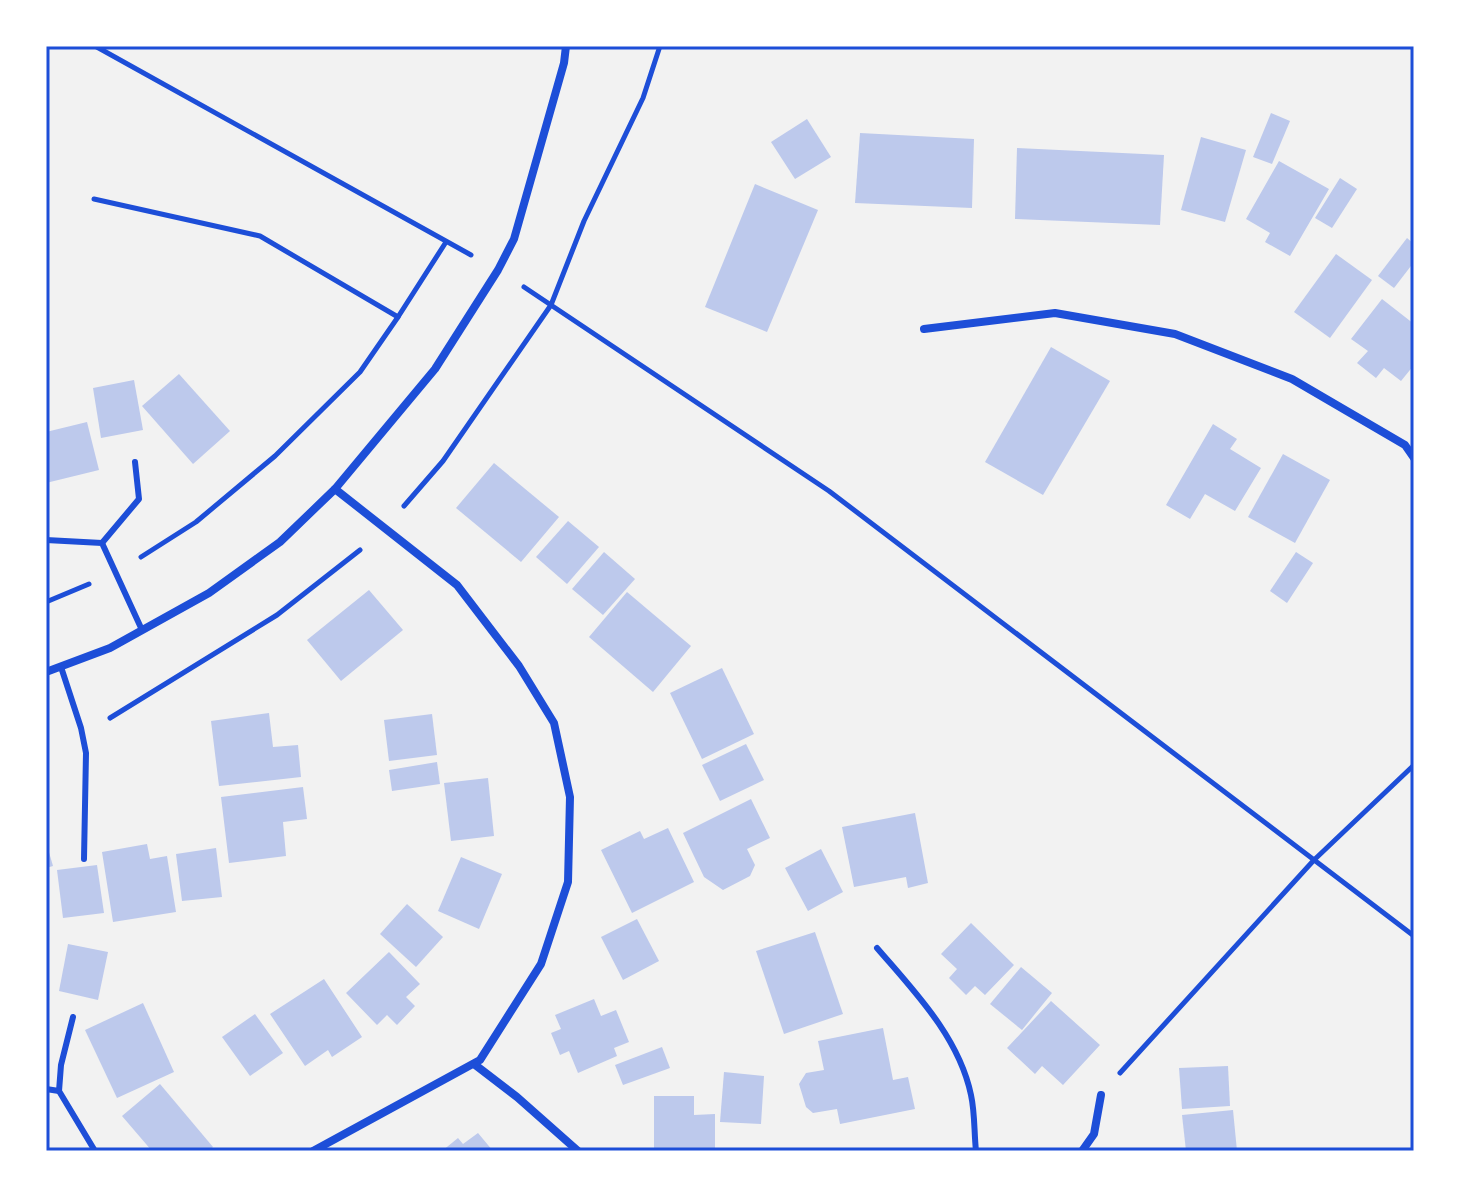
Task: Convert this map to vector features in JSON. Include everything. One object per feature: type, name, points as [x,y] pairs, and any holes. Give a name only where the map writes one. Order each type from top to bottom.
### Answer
[{"type":"street","points":[[46,672],[110,648],[209,593],[280,542],[335,489],[435,369],[498,270],[514,239],[564,63],[566,46]]},
{"type":"street","points":[[924,329],[1055,313],[1175,334],[1292,379],[1405,445],[1414,458]]},
{"type":"street","points":[[1405,445],[1414,435]]},
{"type":"street","points":[[313,1151],[480,1060],[541,964],[568,882],[570,797],[554,723],[519,666],[457,585],[335,489]]},
{"type":"street","points":[[474,1064],[578,1151]]},
{"type":"street","points":[[1082,1151],[1094,1134],[1101,1095]]},
{"type":"lane","points":[[102,543],[139,499],[135,462]]},
{"type":"lane","points":[[46,540],[102,543]]},
{"type":"lane","points":[[102,543],[142,630]]},
{"type":"lane","points":[[61,667],[86,753],[84,859]]},
{"type":"lane","points":[[877,948],[920,998],[954,1047],[971,1094],[976,1151]]},
{"type":"lane","points":[[73,1017],[61,1065],[59,1091],[95,1151]]},
{"type":"lane","points":[[46,1089],[59,1091]]},
{"type":"path","points":[[95,46],[498,270],[829,491],[1414,936]]},
{"type":"path","points":[[82,735],[277,615],[385,528],[443,461],[551,305],[584,221],[643,98],[660,46]]},
{"type":"path","points":[[94,199],[260,236],[398,317]]},
{"type":"path","points":[[46,602],[116,572],[196,522],[275,456],[360,372],[446,242]]},
{"type":"path","points":[[1101,1095],[1314,860],[1414,765]]},
{"type":"building","points":[[1271,113],[1290,121],[1272,164],[1253,157]]},
{"type":"building","points":[[807,119],[831,157],[795,179],[771,142]]},
{"type":"building","points":[[860,133],[974,139],[972,208],[855,203]]},
{"type":"building","points":[[1201,137],[1246,150],[1225,222],[1181,210]]},
{"type":"building","points":[[1017,148],[1164,155],[1160,225],[1015,219]]},
{"type":"building","points":[[1279,161],[1329,189],[1290,256],[1265,242],[1270,233],[1246,219]]},
{"type":"building","points":[[1340,178],[1357,189],[1332,228],[1315,218]]},
{"type":"building","points":[[755,184],[818,210],[767,332],[705,307]]},
{"type":"building","points":[[1407,238],[1414,244],[1414,262],[1394,288],[1378,276]]},
{"type":"building","points":[[1336,254],[1372,280],[1330,338],[1294,312]]},
{"type":"building","points":[[1382,299],[1414,324],[1414,365],[1401,381],[1384,368],[1376,378],[1357,363],[1368,351],[1351,339]]},
{"type":"building","points":[[1051,347],[1110,381],[1043,495],[985,462]]},
{"type":"building","points":[[179,374],[230,431],[193,464],[142,406]]},
{"type":"building","points":[[134,380],[143,430],[101,438],[93,388]]},
{"type":"building","points":[[87,422],[99,470],[46,483],[46,432]]},
{"type":"building","points":[[1213,424],[1237,439],[1230,449],[1261,468],[1235,511],[1205,494],[1190,519],[1166,505]]},
{"type":"building","points":[[1283,454],[1330,480],[1295,543],[1248,517]]},
{"type":"building","points":[[494,463],[559,517],[521,562],[456,508]]},
{"type":"building","points":[[568,521],[599,547],[567,584],[536,557]]},
{"type":"building","points":[[604,552],[635,579],[603,615],[572,589]]},
{"type":"building","points":[[1296,552],[1313,563],[1287,603],[1270,591]]},
{"type":"building","points":[[369,590],[403,630],[341,681],[307,640]]},
{"type":"building","points":[[627,592],[691,646],[653,692],[589,637]]},
{"type":"building","points":[[722,668],[754,734],[702,759],[670,693]]},
{"type":"building","points":[[269,713],[273,747],[298,745],[301,777],[219,786],[211,721]]},
{"type":"building","points":[[432,714],[437,755],[389,761],[384,720]]},
{"type":"building","points":[[746,744],[764,780],[720,801],[702,765]]},
{"type":"building","points":[[437,762],[440,784],[392,791],[389,770]]},
{"type":"building","points":[[488,778],[494,836],[451,841],[444,783]]},
{"type":"building","points":[[303,787],[307,819],[283,822],[286,856],[229,863],[221,797]]},
{"type":"building","points":[[751,799],[770,838],[747,849],[755,865],[750,876],[723,890],[704,877],[683,833]]},
{"type":"building","points":[[915,813],[928,883],[908,888],[906,877],[854,887],[842,827]]},
{"type":"building","points":[[668,828],[694,882],[632,913],[601,850],[640,831],[644,839]]},
{"type":"building","points":[[46,842],[53,866],[46,868]]},
{"type":"building","points":[[147,844],[150,859],[167,856],[176,912],[113,922],[102,852]]},
{"type":"building","points":[[216,848],[222,897],[182,901],[176,854]]},
{"type":"building","points":[[821,849],[843,892],[808,911],[785,868]]},
{"type":"building","points":[[461,857],[502,874],[479,929],[438,911]]},
{"type":"building","points":[[97,865],[104,913],[63,918],[57,870]]},
{"type":"building","points":[[407,904],[443,937],[416,967],[380,934]]},
{"type":"building","points":[[637,919],[659,961],[623,980],[601,937]]},
{"type":"building","points":[[971,923],[1014,965],[985,995],[975,986],[966,995],[949,978],[957,969],[941,954]]},
{"type":"building","points":[[815,932],[843,1014],[784,1034],[756,951]]},
{"type":"building","points":[[68,944],[108,952],[98,1000],[59,991]]},
{"type":"building","points":[[389,952],[420,984],[406,997],[415,1006],[397,1025],[387,1015],[377,1025],[346,993]]},
{"type":"building","points":[[1021,967],[1052,993],[1022,1030],[990,1004]]},
{"type":"building","points":[[324,979],[362,1037],[332,1057],[328,1050],[305,1066],[270,1014]]},
{"type":"building","points":[[594,999],[601,1016],[616,1010],[629,1042],[614,1048],[617,1056],[578,1073],[569,1051],[560,1055],[551,1033],[561,1029],[555,1015]]},
{"type":"building","points":[[1051,1001],[1100,1045],[1063,1085],[1042,1066],[1035,1074],[1007,1048]]},
{"type":"building","points":[[143,1003],[174,1072],[117,1098],[85,1030]]},
{"type":"building","points":[[255,1014],[283,1053],[250,1076],[222,1037]]},
{"type":"building","points":[[883,1028],[893,1080],[908,1077],[915,1109],[840,1124],[837,1109],[813,1113],[806,1107],[799,1084],[806,1073],[824,1070],[818,1041]]},
{"type":"building","points":[[662,1047],[670,1068],[623,1085],[615,1065]]},
{"type":"building","points":[[1228,1066],[1230,1106],[1182,1109],[1179,1068]]},
{"type":"building","points":[[724,1072],[764,1076],[761,1124],[720,1122]]},
{"type":"building","points":[[160,1084],[213,1147],[209,1151],[152,1151],[122,1116]]},
{"type":"building","points":[[654,1096],[694,1096],[694,1115],[715,1114],[715,1151],[654,1151]]},
{"type":"building","points":[[1233,1110],[1237,1151],[1186,1151],[1182,1115]]},
{"type":"building","points":[[478,1133],[493,1151],[442,1151],[458,1138],[463,1144]]}]
